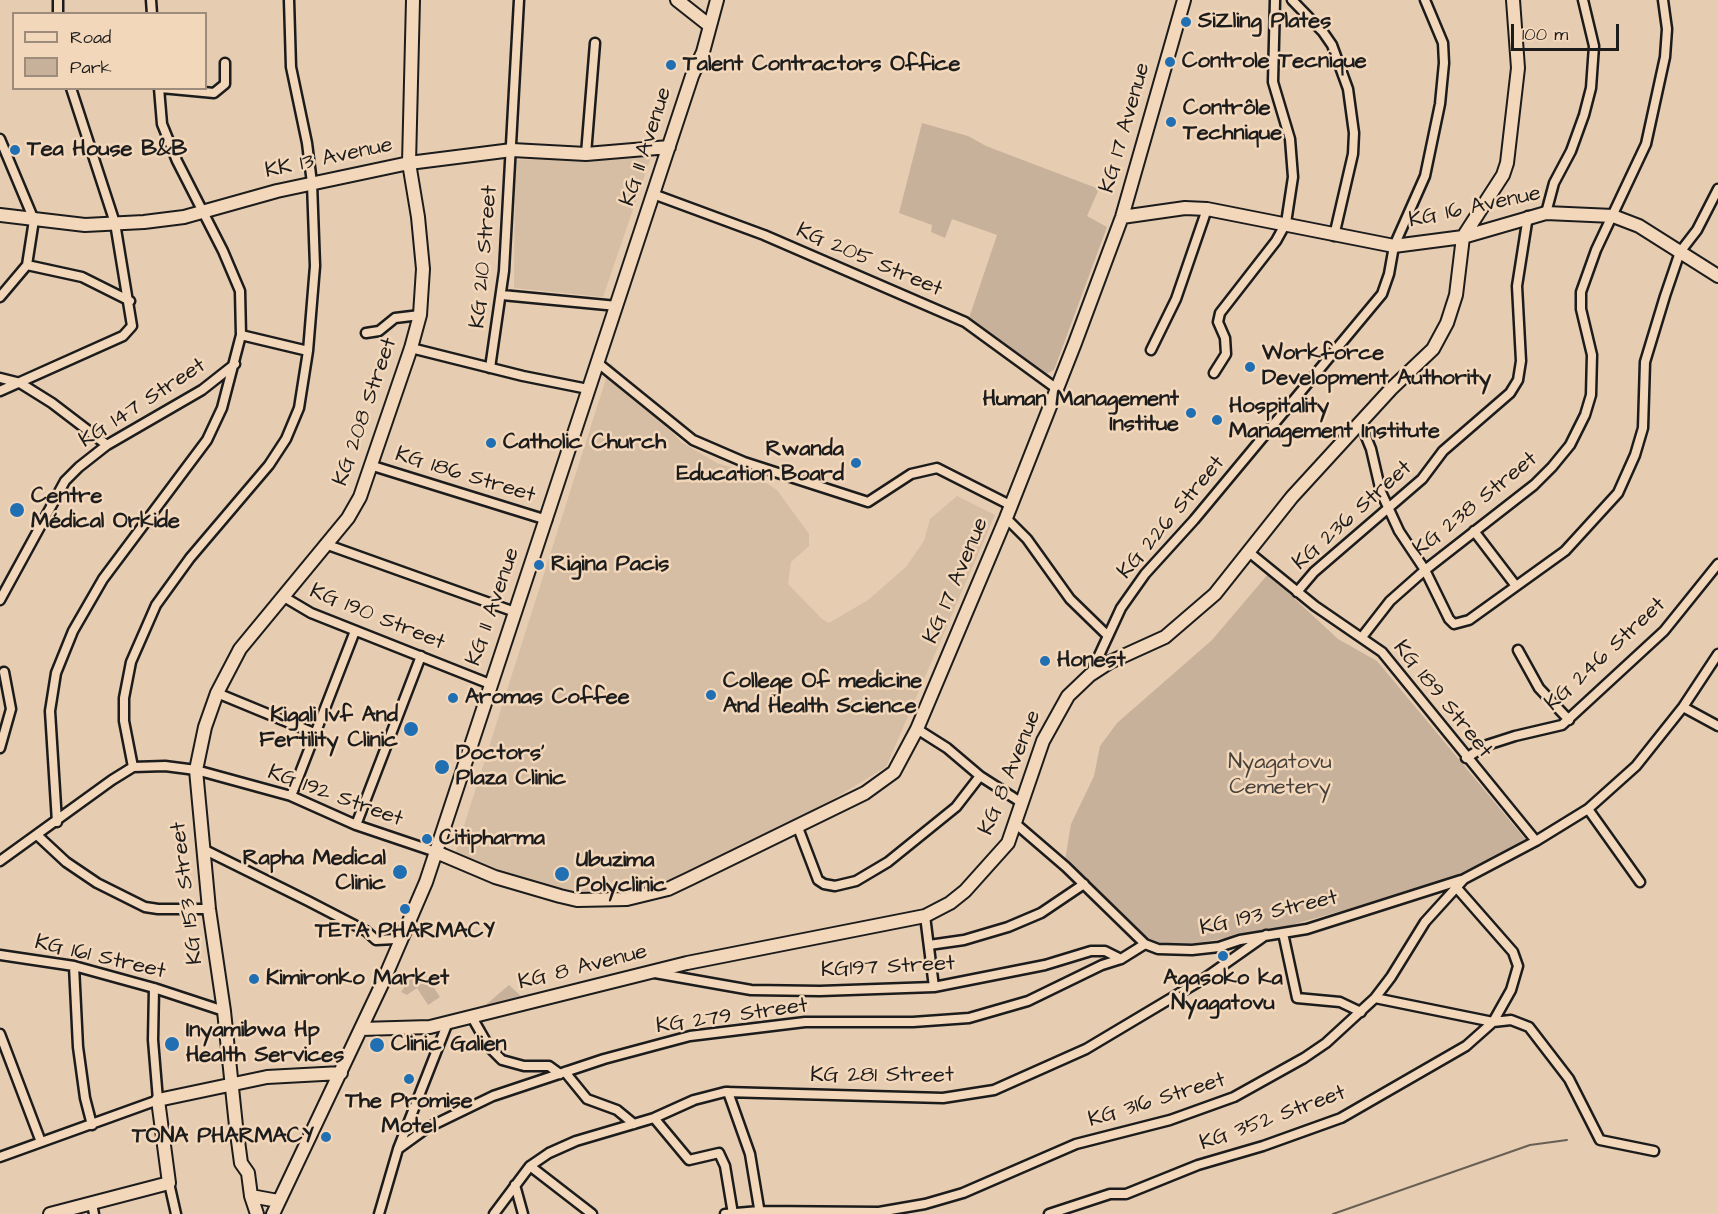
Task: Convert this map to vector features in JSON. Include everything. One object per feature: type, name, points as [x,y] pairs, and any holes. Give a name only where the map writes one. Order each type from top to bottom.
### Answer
[{"type":"street","points":[[0,861],[133,767],[124,721],[124,698],[131,662],[156,605],[174,578],[262,473],[286,440],[298,408],[308,351],[315,276],[312,183],[307,142],[291,67],[289,0]]},
{"type":"street","name":"KG 208 Street","points":[[196,770],[205,727],[217,693],[240,649],[352,511],[373,466],[411,348],[420,315],[423,269],[418,217],[409,163],[413,0]]},
{"type":"street","name":"KG 210 Street","points":[[490,368],[502,295],[519,0]]},
{"type":"street","points":[[677,0],[710,26]]},
{"type":"street","name":"KG 11 Avenue","points":[[273,1214],[405,933],[436,852],[717,0]]},
{"type":"street","name":"KG 17 Avenue","points":[[436,852],[495,877],[560,896],[577,900],[627,899],[668,889],[884,781],[894,772],[917,729],[1006,518],[1122,217],[1184,0]]},
{"type":"street","points":[[1214,373],[1226,348],[1218,322],[1220,313],[1276,241],[1286,223],[1293,177],[1293,160],[1290,139],[1273,82],[1275,0]]},
{"type":"street","points":[[1292,0],[1323,32],[1332,45],[1348,89],[1354,133],[1353,154],[1334,236]]},
{"type":"street","name":"KG 226 Street","points":[[1090,675],[1120,608],[1145,574],[1194,520],[1382,294],[1389,274],[1394,246],[1425,176],[1440,104],[1444,63],[1443,43],[1425,0]]},
{"type":"street","name":"KG 8 Avenue","points":[[361,1029],[430,1027],[473,1019],[605,981],[925,915],[950,903],[979,878],[1008,843],[1043,741],[1068,696],[1090,675],[1110,662],[1166,637],[1215,594],[1292,497],[1360,422],[1419,366],[1433,349],[1447,323],[1456,295],[1463,237],[1503,175],[1507,163],[1518,68],[1513,0]]},
{"type":"street","points":[[1546,213],[1554,183],[1571,151],[1584,116],[1591,88],[1594,46],[1583,0]]},
{"type":"street","name":"KG 238 Street","points":[[1362,637],[1390,601],[1425,570],[1534,485],[1570,445],[1585,415],[1591,395],[1592,354],[1581,309],[1581,292],[1588,271],[1639,163],[1656,106],[1666,38],[1663,0]]},
{"type":"street","points":[[586,154],[595,44]]},
{"type":"street","points":[[182,90],[214,93],[225,84],[225,63]]},
{"type":"street","points":[[0,392],[123,336],[132,326],[130,301],[115,224],[72,90]]},
{"type":"street","points":[[57,822],[50,711],[52,687],[63,653],[87,604],[103,579],[207,440],[222,408],[241,335],[240,291],[203,210],[177,161],[162,124],[160,90]]},
{"type":"street","points":[[0,139],[34,220],[27,265],[0,297]]},
{"type":"street","name":"KK 13 Avenue","points":[[0,215],[85,225],[115,224],[174,218],[312,183],[409,163],[512,150],[586,154],[669,147]]},
{"type":"street","points":[[1360,422],[1371,449],[1381,492],[1388,509],[1454,624],[1469,620],[1565,551],[1618,493],[1635,455],[1643,428],[1645,362],[1680,252],[1697,230],[1718,189]]},
{"type":"street","name":"KG 205 Street","points":[[653,194],[764,235],[954,317],[1057,389]]},
{"type":"street","points":[[1127,199],[1156,212]]},
{"type":"street","name":"KG 16 Avenue","points":[[1122,217],[1185,208],[1206,209],[1394,246],[1463,237],[1528,216],[1546,213],[1613,216],[1640,226],[1718,276]]},
{"type":"street","points":[[1151,350],[1176,299],[1206,209]]},
{"type":"street","name":"KG 236 Street","points":[[1297,592],[1314,572],[1422,479],[1456,439],[1510,393],[1518,380],[1521,361],[1517,286],[1528,216]]},
{"type":"street","points":[[27,265],[70,273],[130,301]]},
{"type":"street","points":[[502,295],[617,306]]},
{"type":"street","points":[[366,333],[379,331],[395,318],[420,315]]},
{"type":"street","points":[[241,335],[308,351]]},
{"type":"street","points":[[411,348],[588,389]]},
{"type":"street","points":[[598,363],[693,440],[715,452],[766,470],[868,502],[911,474],[937,468],[1010,505]]},
{"type":"street","name":"KG 147 Street","points":[[0,600],[65,481],[107,446],[202,390],[235,364]]},
{"type":"street","points":[[0,378],[20,382],[52,403],[107,446]]},
{"type":"street","name":"KG 186 Street","points":[[373,466],[547,520]]},
{"type":"street","points":[[1006,518],[1027,539],[1070,599],[1107,635]]},
{"type":"street","points":[[1474,531],[1516,585]]},
{"type":"street","points":[[325,544],[369,561],[448,586],[515,612]]},
{"type":"street","name":"KG 189 Street","points":[[1250,552],[1297,592],[1382,652],[1536,841]]},
{"type":"street","name":"KG 246 Street","points":[[1467,758],[1487,745],[1515,736],[1555,728],[1569,720],[1664,631],[1718,564]]},
{"type":"street","name":"KG 190 Street","points":[[284,597],[311,613],[490,684]]},
{"type":"street","points":[[291,796],[355,631]]},
{"type":"street","points":[[1518,650],[1539,688],[1569,720]]},
{"type":"street","name":"KG 316 Street","points":[[730,1214],[891,1212],[963,1193],[1076,1144],[1170,1120],[1234,1097],[1326,1043],[1361,1012],[1391,977],[1425,922],[1464,879],[1536,841],[1588,808],[1636,766],[1683,707],[1718,654]]},
{"type":"street","points":[[356,825],[422,656]]},
{"type":"street","points":[[0,748],[11,709],[4,672]]},
{"type":"street","points":[[217,693],[314,733]]},
{"type":"street","points":[[1683,707],[1718,726]]},
{"type":"street","points":[[917,729],[947,748],[980,776],[1022,803]]},
{"type":"street","name":"KG 192 Street","points":[[133,767],[165,766],[196,770],[291,796],[356,825],[436,852]]},
{"type":"street","name":"KG 153 Street","points":[[196,770],[209,909],[224,1011],[230,1083],[241,1163],[248,1173],[251,1196],[257,1214]]},
{"type":"street","points":[[797,825],[818,880],[824,885],[835,886],[856,881],[888,862],[956,807],[980,776]]},
{"type":"street","points":[[1588,808],[1640,882]]},
{"type":"street","points":[[1016,824],[1084,884],[1145,944]]},
{"type":"street","points":[[37,835],[66,862],[97,883],[145,907],[209,909]]},
{"type":"street","points":[[203,849],[309,901],[366,931],[376,940],[395,939],[405,933]]},
{"type":"street","name":"KG 193 Street","points":[[1145,944],[1158,949],[1192,950],[1219,947],[1266,935],[1307,929],[1464,879]]},
{"type":"street","points":[[930,945],[964,940],[1008,927],[1041,912],[1084,884]]},
{"type":"street","points":[[1456,887],[1517,958],[1515,979],[1493,1022]]},
{"type":"street","points":[[925,915],[934,987]]},
{"type":"street","points":[[1283,933],[1297,998],[1340,1002],[1361,1012]]},
{"type":"street","name":"KG 281 Street","points":[[494,1214],[530,1166],[549,1153],[576,1141],[654,1118],[682,1104],[728,1092],[943,1098],[994,1090],[1086,1049],[1205,978],[1266,935]]},
{"type":"street","name":"KG 279 Street","points":[[398,1149],[453,1113],[493,1096],[629,1052],[690,1036],[805,1022],[913,1022],[969,1018],[1028,1001],[1102,965],[1121,959],[1145,944]]},
{"type":"street","name":"KG197 Street","points":[[653,972],[751,990],[934,987],[1045,966],[1091,951],[1105,951],[1121,959]]},
{"type":"street","name":"KG 161 Street","points":[[0,955],[74,966],[154,988],[224,1011]]},
{"type":"street","points":[[74,966],[78,1047],[85,1098],[92,1125]]},
{"type":"street","points":[[154,988],[153,1040],[158,1100],[169,1183],[176,1214]]},
{"type":"street","points":[[1375,998],[1493,1022],[1511,1020],[1529,1027],[1569,1079],[1600,1140],[1654,1151]]},
{"type":"street","points":[[473,1019],[489,1047],[502,1060],[524,1066],[549,1066],[563,1073],[587,1100],[617,1110],[634,1124]]},
{"type":"street","points":[[379,1214],[398,1149],[448,1022]]},
{"type":"street","name":"KG 352 Street","points":[[1049,1214],[1110,1194],[1126,1194],[1198,1165],[1263,1146],[1341,1118],[1466,1046],[1493,1022]]},
{"type":"street","points":[[0,1034],[41,1142]]},
{"type":"street","points":[[0,1157],[158,1100],[230,1083],[287,1075],[341,1073]]},
{"type":"street","points":[[728,1092],[750,1154],[759,1212]]},
{"type":"street","points":[[654,1118],[689,1160],[719,1153],[725,1166],[730,1214]]},
{"type":"street","points":[[530,1166],[592,1214]]},
{"type":"street","points":[[51,1214],[93,1209],[169,1183]]},
{"type":"street","points":[[515,1185],[523,1214]]},
{"type":"street","points":[[251,1196],[278,1201]]},
{"type":"shaded area","points":[[652,154],[603,297],[514,288],[515,160]]},
{"type":"shaded area","name":"College Of medicine And Health Science","points":[[611,363],[681,442],[717,463],[753,474],[777,490],[809,534],[809,546],[791,562],[788,584],[822,619],[829,623],[868,600],[906,567],[924,541],[930,519],[957,496],[995,515],[886,767],[820,807],[682,876],[618,893],[557,891],[455,854]]},
{"type":"green space","points":[[922,123],[968,136],[986,146],[1099,189],[1087,216],[1107,227],[1054,370],[1046,374],[969,318],[997,235],[952,219],[945,238],[931,232],[932,225],[899,213]]},
{"type":"green space","name":"Nyagatovu Cemetery","points":[[1268,574],[1338,639],[1377,661],[1526,840],[1461,874],[1345,910],[1280,928],[1192,944],[1158,943],[1144,936],[1065,860],[1071,824],[1094,776],[1100,746],[1117,723],[1212,640]]},
{"type":"green space","points":[[426,976],[440,997],[428,1005],[417,988],[407,995],[401,992],[412,977],[415,985]]},
{"type":"green space","points":[[509,985],[522,997],[476,1013]]},
{"type":"waterway","points":[[1333,1214],[1530,1145],[1567,1140]]},
{"type":"place","name":"SiZling Plates","points":[[1186,22]]},
{"type":"place","name":"Controle Tecnique","points":[[1170,62]]},
{"type":"place","name":"Talent Contractors Office","points":[[671,65]]},
{"type":"place","name":"Contrôle Technique","points":[[1171,122]]},
{"type":"place","name":"Tea House B&B","points":[[15,150]]},
{"type":"place","name":"Workforce Development Authority","points":[[1250,367]]},
{"type":"place","name":"Human Management Institue","points":[[1191,413]]},
{"type":"place","name":"Hospitality Management Institute","points":[[1217,420]]},
{"type":"place","name":"Catholic Church","points":[[491,443]]},
{"type":"place","name":"Rwanda Education Board","points":[[856,463]]},
{"type":"place","name":"Centre Médical Orkide","points":[[17,510]]},
{"type":"place","name":"Rigina Pacis","points":[[539,565]]},
{"type":"place","name":"Honest","points":[[1045,661]]},
{"type":"place","name":"College Of medicine And Health Science","points":[[711,695]]},
{"type":"place","name":"Aromas Coffee","points":[[453,698]]},
{"type":"place","name":"Kigali Ivf And Fertility Clinic","points":[[411,729]]},
{"type":"place","name":"Doctors' Plaza Clinic","points":[[442,767]]},
{"type":"place","name":"Citipharma","points":[[427,839]]},
{"type":"place","name":"Rapha Medical Clinic","points":[[400,872]]},
{"type":"place","name":"Ubuzima Polyclinic","points":[[562,874]]},
{"type":"place","name":"TETA PHARMACY","points":[[405,909]]},
{"type":"place","name":"Agasoko ka Nyagatovu","points":[[1223,956]]},
{"type":"place","name":"Kimironko Market","points":[[254,979]]},
{"type":"place","name":"Inyamibwa Hp Health Services","points":[[172,1044]]},
{"type":"place","name":"Clinic Galien","points":[[377,1045]]},
{"type":"place","name":"The Promise Motel","points":[[409,1079]]},
{"type":"place","name":"TONA PHARMACY","points":[[326,1137]]}]
